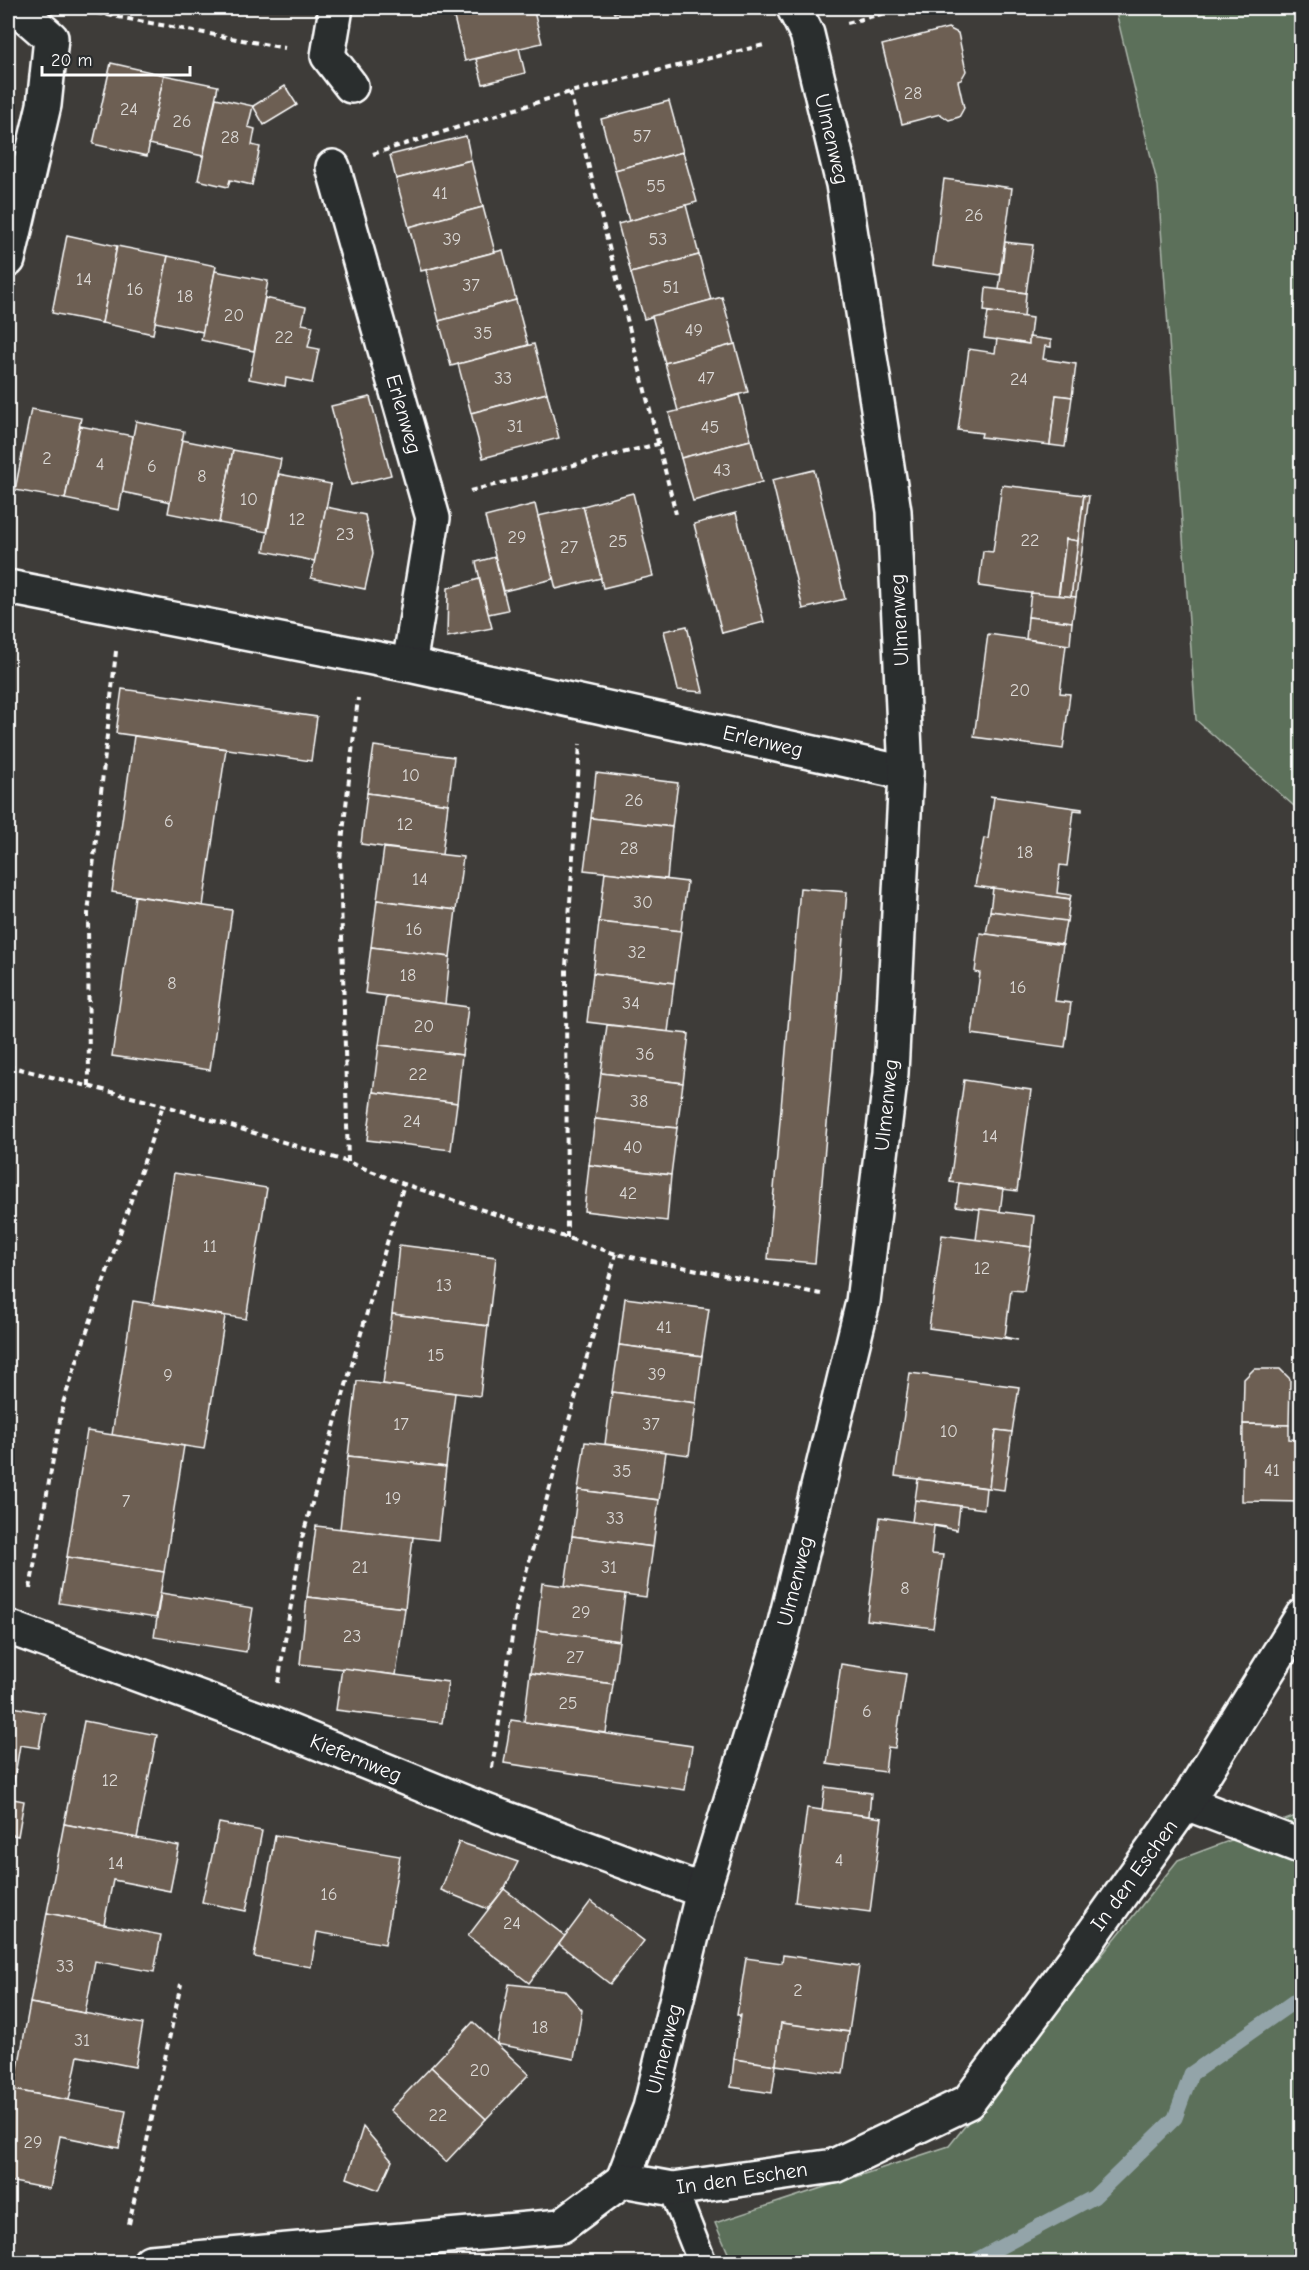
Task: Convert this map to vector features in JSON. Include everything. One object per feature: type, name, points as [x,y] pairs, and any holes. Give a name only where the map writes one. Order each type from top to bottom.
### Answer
[{"type":"street","points":[[336,8],[328,56],[351,86]]},
{"type":"street","points":[[8,9],[19,10],[51,38],[44,105],[8,260]]},
{"type":"street","name":"Ulmenweg","points":[[623,2180],[650,2108],[703,1891],[783,1631],[863,1302],[891,1072],[906,773],[894,512],[843,184],[801,21]]},
{"type":"street","name":"Erlenweg","points":[[333,167],[433,518],[409,665]]},
{"type":"street","name":"Erlenweg","points":[[8,587],[409,665],[906,773]]},
{"type":"street","name":"In den Eschen","points":[[623,2180],[673,2189],[834,2166],[968,2102],[1072,1963],[1186,1803],[1302,1616]]},
{"type":"street","name":"Kiefernweg","points":[[15,1629],[272,1724],[486,1811],[703,1891]]},
{"type":"street","name":"In den Eschen","points":[[1186,1803],[1302,1847]]},
{"type":"street","points":[[150,2262],[561,2226],[623,2180]]},
{"type":"lane","points":[[673,2189],[702,2262]]},
{"type":"path","points":[[333,167],[801,21],[904,8]]},
{"type":"path","points":[[76,10],[328,56]]},
{"type":"path","points":[[570,92],[676,514]]},
{"type":"path","points":[[428,502],[658,444]]},
{"type":"path","points":[[89,1087],[88,914],[121,609]]},
{"type":"path","points":[[348,1162],[340,861],[363,656]]},
{"type":"path","points":[[567,1238],[566,967],[582,701]]},
{"type":"path","points":[[8,1066],[163,1105],[348,1162],[404,1184],[616,1254],[863,1302]]},
{"type":"path","points":[[15,1629],[63,1403],[163,1105]]},
{"type":"path","points":[[272,1724],[302,1538],[404,1184]]},
{"type":"path","points":[[486,1811],[517,1604],[616,1254]]},
{"type":"path","points":[[128,2228],[181,1984]]},
{"type":"green space","points":[[1115,8],[1301,8],[1301,812],[1196,720],[1158,186]]},
{"type":"green space","points":[[1301,1814],[1301,2262],[732,2262],[715,2223],[949,2146],[1178,1860]]},
{"type":"building","points":[[533,8],[542,43],[465,61],[452,10]]},
{"type":"building","points":[[612,8],[632,8],[614,13]]},
{"type":"building","points":[[948,28],[958,33],[966,71],[958,81],[964,108],[959,117],[949,120],[940,114],[902,124],[882,45]]},
{"type":"building","points":[[519,48],[525,73],[483,84],[476,59]]},
{"type":"building","points":[[111,63],[164,75],[147,156],[93,144]]},
{"type":"building","points":[[164,75],[218,86],[203,156],[149,144]]},
{"type":"building","points":[[285,86],[297,105],[264,125],[253,106]]},
{"type":"building","points":[[216,98],[253,106],[248,127],[255,129],[252,145],[260,147],[252,185],[230,180],[228,187],[198,180]]},
{"type":"building","points":[[669,101],[683,152],[615,170],[601,119]]},
{"type":"building","points":[[466,136],[471,160],[396,179],[390,155]]},
{"type":"building","points":[[683,152],[697,202],[629,221],[615,170]]},
{"type":"building","points":[[471,160],[483,207],[409,227],[396,179]]},
{"type":"building","points":[[944,179],[1012,188],[1000,275],[933,265]]},
{"type":"building","points":[[686,205],[699,255],[631,273],[618,224]]},
{"type":"building","points":[[483,207],[495,252],[421,271],[409,227]]},
{"type":"building","points":[[67,235],[117,246],[102,323],[52,313]]},
{"type":"building","points":[[1005,242],[1033,245],[1026,293],[999,290]]},
{"type":"building","points":[[117,246],[168,256],[153,334],[102,323]]},
{"type":"building","points":[[503,250],[516,300],[439,321],[426,270]]},
{"type":"building","points":[[699,255],[711,300],[644,319],[631,273]]},
{"type":"building","points":[[168,256],[216,266],[203,332],[155,322]]},
{"type":"building","points":[[215,271],[268,281],[254,351],[201,340]]},
{"type":"building","points":[[986,288],[1026,293],[1024,317],[984,311]]},
{"type":"building","points":[[722,297],[735,344],[665,363],[652,316]]},
{"type":"building","points":[[265,298],[306,307],[302,324],[313,326],[308,347],[319,349],[312,383],[286,378],[285,386],[249,379]]},
{"type":"building","points":[[516,300],[528,345],[451,366],[439,321]]},
{"type":"building","points":[[988,312],[1032,318],[1029,344],[984,338]]},
{"type":"building","points":[[1029,337],[1051,340],[1051,347],[1045,346],[1043,359],[1076,364],[1072,397],[1056,395],[1050,445],[981,437],[982,433],[958,430],[969,349],[995,353],[997,339],[1029,344]]},
{"type":"building","points":[[534,344],[547,393],[471,413],[458,364]]},
{"type":"building","points":[[735,344],[748,392],[678,411],[665,363]]},
{"type":"building","points":[[547,393],[559,438],[483,458],[471,413]]},
{"type":"building","points":[[739,395],[751,440],[681,458],[669,413]]},
{"type":"building","points":[[1056,395],[1072,397],[1065,447],[1050,445]]},
{"type":"building","points":[[370,397],[391,475],[351,485],[331,406]]},
{"type":"building","points":[[31,409],[81,418],[65,499],[15,490]]},
{"type":"building","points":[[136,421],[184,431],[171,502],[122,492]]},
{"type":"building","points":[[80,426],[133,436],[119,510],[65,499]]},
{"type":"building","points":[[182,440],[233,450],[219,523],[168,513]]},
{"type":"building","points":[[751,440],[762,482],[693,501],[681,458]]},
{"type":"building","points":[[233,450],[281,459],[267,532],[219,523]]},
{"type":"building","points":[[814,470],[845,599],[803,609],[772,480]]},
{"type":"building","points":[[279,474],[331,484],[315,561],[264,551]]},
{"type":"building","points":[[1002,485],[1084,495],[1078,541],[1066,539],[1058,597],[979,586],[983,551],[993,552]]},
{"type":"building","points":[[633,493],[653,576],[603,588],[583,506]]},
{"type":"building","points":[[1084,495],[1089,496],[1076,597],[1071,597]]},
{"type":"building","points":[[535,504],[553,579],[504,591],[485,517]]},
{"type":"building","points":[[583,506],[601,578],[556,589],[538,516]]},
{"type":"building","points":[[326,507],[365,515],[373,553],[365,589],[311,578]]},
{"type":"building","points":[[736,513],[764,622],[722,633],[694,524]]},
{"type":"building","points":[[1066,539],[1078,541],[1071,597],[1059,595]]},
{"type":"building","points":[[495,557],[508,610],[488,614],[476,562]]},
{"type":"building","points":[[479,579],[492,628],[447,637],[448,588]]},
{"type":"building","points":[[1031,593],[1076,597],[1072,622],[1028,617]]},
{"type":"building","points":[[1028,617],[1072,622],[1070,645],[1026,639]]},
{"type":"building","points":[[687,626],[703,692],[678,690],[664,631]]},
{"type":"building","points":[[988,634],[1066,645],[1060,693],[1070,694],[1063,749],[974,737]]},
{"type":"building","points":[[122,689],[317,717],[311,761],[116,733]]},
{"type":"building","points":[[134,736],[226,749],[203,906],[112,892]]},
{"type":"building","points":[[374,746],[454,757],[448,804],[367,793]]},
{"type":"building","points":[[596,773],[678,783],[672,827],[591,818]]},
{"type":"building","points":[[367,793],[448,804],[442,855],[361,844]]},
{"type":"building","points":[[990,796],[1082,809],[1082,811],[1074,810],[1067,866],[1060,865],[1057,893],[1071,895],[1070,899],[975,886],[984,838],[988,839],[994,797]]},
{"type":"building","points":[[591,818],[672,827],[667,879],[584,870]]},
{"type":"building","points":[[384,848],[463,857],[456,910],[377,900]]},
{"type":"building","points":[[605,872],[687,882],[681,931],[599,922]]},
{"type":"building","points":[[800,888],[847,892],[815,1263],[768,1259]]},
{"type":"building","points":[[993,888],[1070,899],[1067,922],[990,911]]},
{"type":"building","points":[[135,896],[232,910],[210,1070],[112,1056]]},
{"type":"building","points":[[377,900],[456,910],[450,957],[371,947]]},
{"type":"building","points":[[990,911],[1066,921],[1062,944],[986,934]]},
{"type":"building","points":[[599,922],[681,931],[674,983],[593,973]]},
{"type":"building","points":[[980,933],[1063,945],[1055,1001],[1071,1003],[1065,1047],[972,1034],[980,973],[975,972]]},
{"type":"building","points":[[371,947],[450,957],[445,1004],[365,993]]},
{"type":"building","points":[[593,973],[674,983],[668,1032],[587,1022]]},
{"type":"building","points":[[386,996],[468,1007],[462,1055],[379,1045]]},
{"type":"building","points":[[607,1025],[689,1034],[683,1083],[601,1073]]},
{"type":"building","points":[[379,1045],[462,1055],[457,1103],[373,1092]]},
{"type":"building","points":[[601,1073],[683,1083],[677,1128],[595,1119]]},
{"type":"building","points":[[964,1080],[1031,1090],[1017,1191],[950,1182]]},
{"type":"building","points":[[373,1092],[457,1103],[451,1150],[367,1140]]},
{"type":"building","points":[[595,1119],[677,1128],[671,1175],[589,1165]]},
{"type":"building","points":[[589,1165],[671,1175],[667,1221],[584,1211]]},
{"type":"building","points":[[174,1173],[267,1188],[246,1319],[153,1304]]},
{"type":"building","points":[[959,1183],[1003,1189],[1000,1212],[956,1206]]},
{"type":"building","points":[[980,1209],[1034,1216],[1031,1247],[976,1240]]},
{"type":"building","points":[[942,1235],[1031,1247],[1024,1291],[1011,1290],[1005,1337],[1018,1340],[929,1328]]},
{"type":"building","points":[[399,1245],[496,1257],[488,1326],[392,1314]]},
{"type":"building","points":[[625,1298],[709,1309],[702,1356],[619,1345]]},
{"type":"building","points":[[133,1301],[225,1316],[204,1449],[112,1435]]},
{"type":"building","points":[[392,1314],[488,1326],[480,1396],[383,1384]]},
{"type":"building","points":[[619,1345],[702,1356],[696,1403],[612,1392]]},
{"type":"building","points":[[1254,1369],[1280,1369],[1290,1379],[1289,1425],[1243,1424],[1244,1379]]},
{"type":"building","points":[[910,1373],[1019,1387],[1012,1432],[996,1430],[989,1488],[895,1476]]},
{"type":"building","points":[[357,1381],[455,1393],[446,1467],[348,1456]]},
{"type":"building","points":[[612,1392],[696,1403],[689,1455],[605,1444]]},
{"type":"building","points":[[1243,1424],[1289,1425],[1289,1439],[1302,1440],[1302,1502],[1242,1501]]},
{"type":"building","points":[[996,1430],[1012,1432],[1004,1490],[989,1488]]},
{"type":"building","points":[[87,1431],[184,1446],[164,1572],[67,1557]]},
{"type":"building","points":[[585,1442],[666,1452],[659,1500],[578,1490]]},
{"type":"building","points":[[348,1456],[446,1467],[438,1540],[340,1529]]},
{"type":"building","points":[[918,1479],[986,1488],[984,1509],[915,1500]]},
{"type":"building","points":[[578,1490],[659,1500],[653,1547],[572,1536]]},
{"type":"building","points":[[915,1500],[960,1506],[957,1530],[912,1522]]},
{"type":"building","points":[[880,1517],[946,1527],[934,1526],[931,1554],[943,1555],[933,1628],[867,1620]]},
{"type":"building","points":[[316,1526],[413,1537],[405,1608],[307,1597]]},
{"type":"building","points":[[572,1536],[653,1547],[646,1597],[565,1586]]},
{"type":"building","points":[[67,1557],[164,1572],[156,1618],[59,1603]]},
{"type":"building","points":[[542,1583],[625,1594],[619,1641],[537,1630]]},
{"type":"building","points":[[161,1593],[253,1608],[246,1652],[154,1637]]},
{"type":"building","points":[[307,1597],[405,1608],[396,1675],[300,1664]]},
{"type":"building","points":[[537,1630],[619,1641],[613,1684],[530,1673]]},
{"type":"building","points":[[841,1664],[906,1674],[895,1748],[888,1747],[885,1772],[827,1764]]},
{"type":"building","points":[[342,1668],[448,1682],[442,1723],[336,1710]]},
{"type":"building","points":[[530,1673],[613,1684],[606,1733],[524,1722]]},
{"type":"building","points":[[8,1706],[45,1713],[39,1748],[20,1745],[11,1799],[8,1798]]},
{"type":"building","points":[[511,1720],[692,1746],[685,1790],[504,1763]]},
{"type":"building","points":[[84,1721],[157,1735],[137,1838],[64,1824]]},
{"type":"building","points":[[825,1787],[871,1793],[869,1816],[822,1810]]},
{"type":"building","points":[[8,1798],[24,1801],[18,1836],[8,1834]]},
{"type":"building","points":[[807,1808],[882,1818],[870,1912],[795,1902]]},
{"type":"building","points":[[219,1823],[262,1831],[246,1911],[202,1902]]},
{"type":"building","points":[[64,1824],[179,1846],[170,1891],[113,1880],[104,1924],[47,1913]]},
{"type":"building","points":[[275,1835],[400,1856],[385,1944],[317,1932],[311,1967],[254,1957]]},
{"type":"building","points":[[459,1842],[518,1862],[504,1889],[488,1909],[441,1890]]},
{"type":"building","points":[[504,1889],[565,1936],[529,1983],[468,1936]]},
{"type":"building","points":[[591,1901],[644,1941],[610,1984],[559,1944]]},
{"type":"building","points":[[47,1913],[161,1935],[154,1972],[95,1961],[85,2013],[30,2003]]},
{"type":"building","points":[[783,1955],[859,1966],[849,2032],[781,2023],[776,2065],[734,2059],[740,2015],[737,2015],[746,1958],[782,1963]]},
{"type":"building","points":[[509,1984],[564,1990],[582,2010],[574,2059],[497,2044]]},
{"type":"building","points":[[30,2003],[143,2024],[135,2067],[78,2056],[69,2100],[14,2090]]},
{"type":"building","points":[[473,2022],[529,2074],[486,2119],[431,2067]]},
{"type":"building","points":[[781,2023],[849,2032],[843,2074],[776,2065]]},
{"type":"building","points":[[734,2059],[776,2065],[772,2093],[731,2087]]},
{"type":"building","points":[[431,2067],[486,2119],[446,2162],[390,2110]]},
{"type":"building","points":[[14,2090],[126,2111],[119,2148],[60,2136],[50,2189],[8,2181],[8,2122]]},
{"type":"building","points":[[363,2127],[392,2161],[379,2190],[347,2178]]},
{"type":"waterway","points":[[972,2262],[1094,2197],[1175,2118],[1191,2074],[1302,1996]]}]
